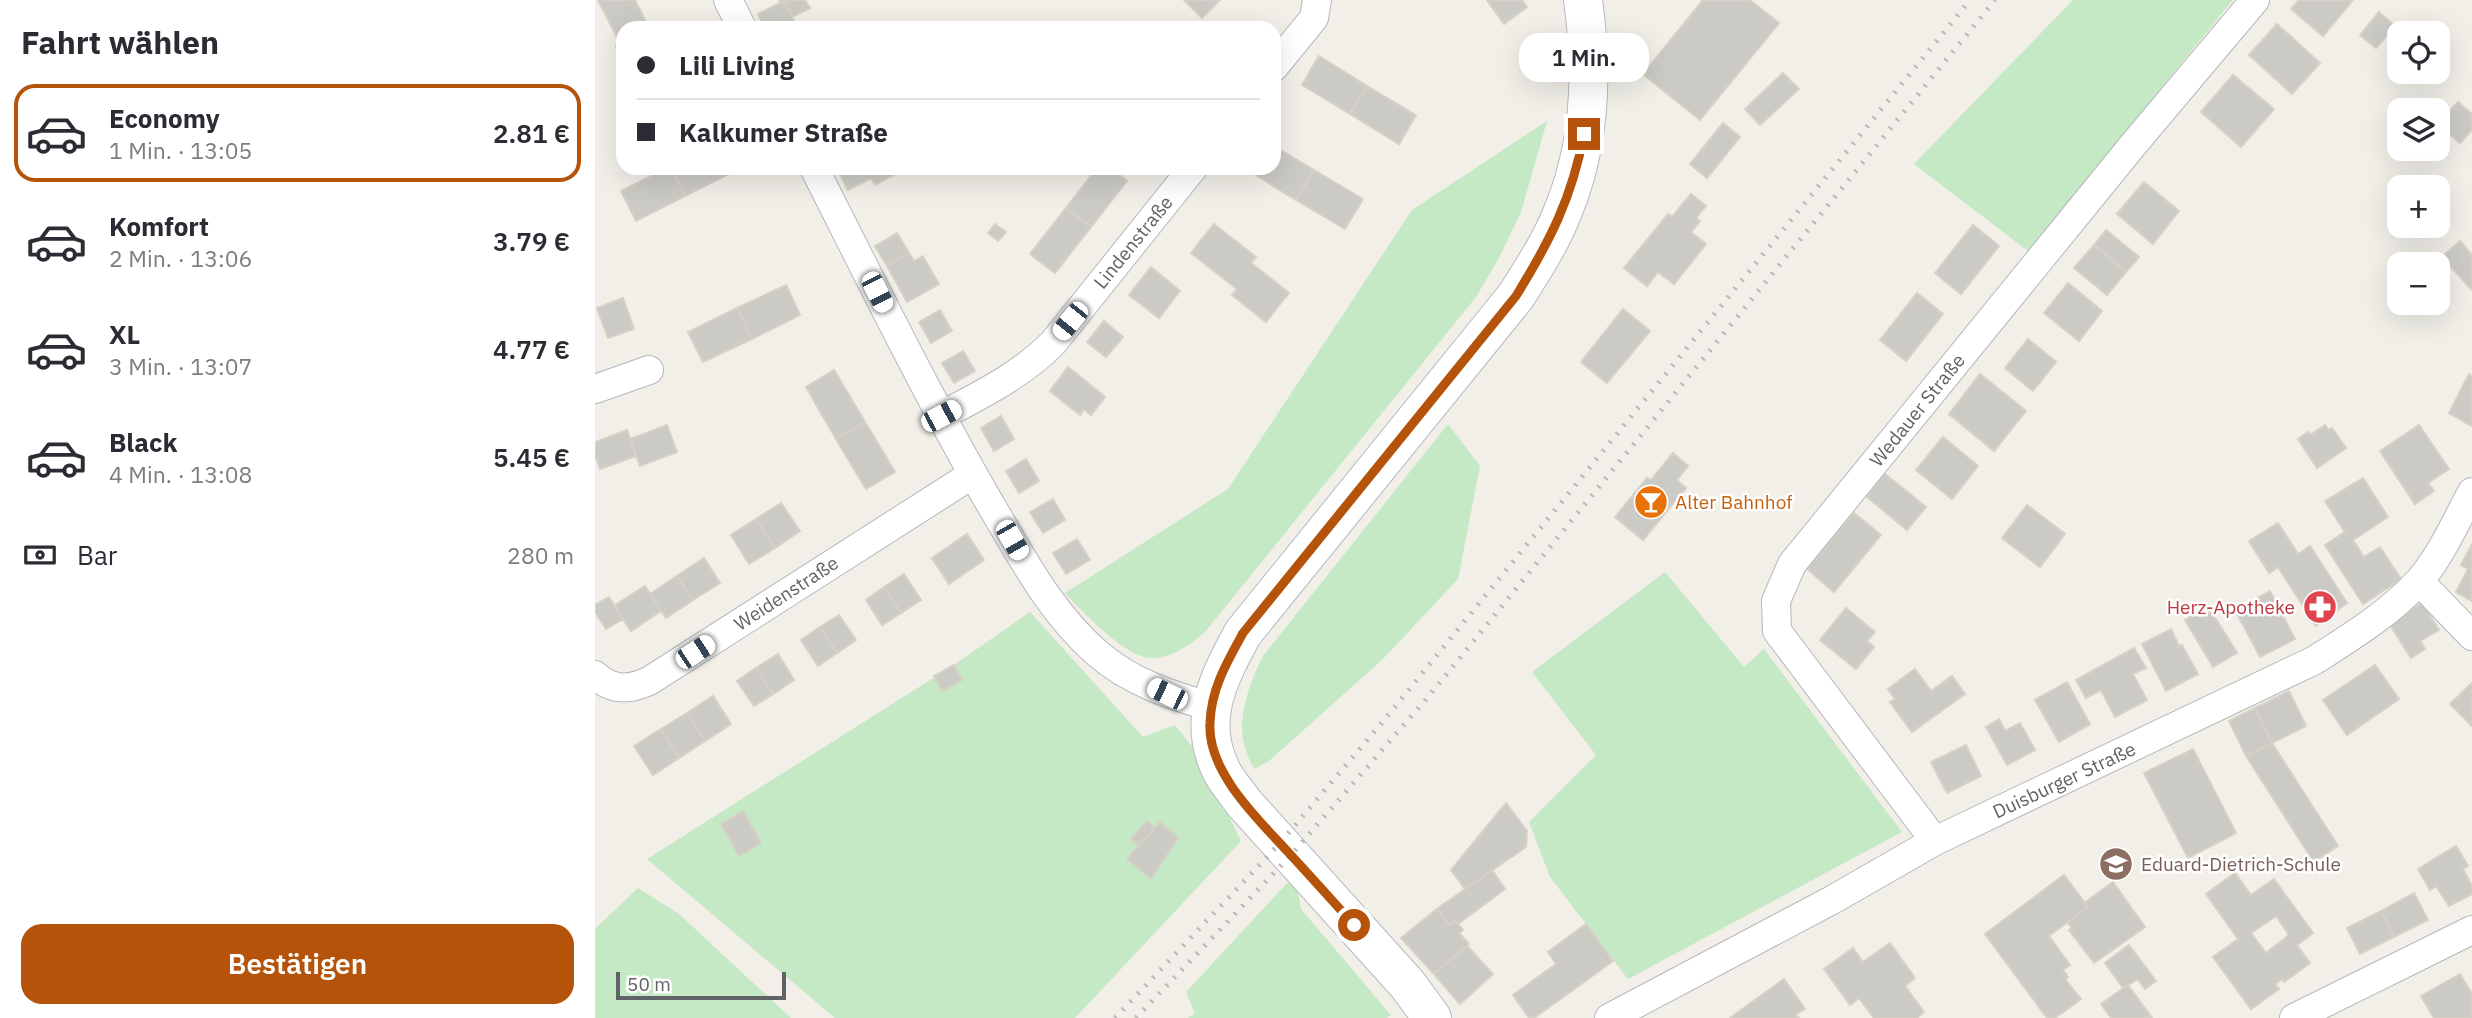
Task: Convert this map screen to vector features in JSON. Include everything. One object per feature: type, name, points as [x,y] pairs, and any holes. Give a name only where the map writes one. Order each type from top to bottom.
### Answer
[{"type":"main road","points":[[1432,1018],[1408,985],[1249,809],[1222,772],[1212,725],[1220,675],[1243,633],[1516,296],[1544,252],[1564,210],[1579,159],[1588,108],[1589,40],[1583,0]]},
{"type":"street","points":[[728,0],[738,21]]},
{"type":"street","points":[[1281,58],[1314,18],[1317,0]]},
{"type":"street","name":"Wedauer Straße","points":[[1935,841],[1777,631],[1776,601],[1791,564],[2255,0]]},
{"type":"street","points":[[818,175],[941,416],[1038,585],[1066,621],[1097,653],[1125,674],[1167,694],[1212,725]]},
{"type":"street","name":"Lindenstraße","points":[[941,416],[1010,379],[1053,343],[1187,175]]},
{"type":"street","points":[[595,389],[649,370]]},
{"type":"street","name":"Weidenstraße","points":[[595,675],[617,688],[633,688],[649,681],[973,474]]},
{"type":"street","name":"Duisburger Straße","points":[[1609,1018],[1832,900],[1935,841],[2315,660],[2368,626],[2419,581],[2472,492]]},
{"type":"street","points":[[2419,581],[2472,636]]},
{"type":"street","points":[[2294,1018],[2472,930]]},
{"type":"green space","points":[[2073,0],[2233,0],[2028,251],[1914,164]]},
{"type":"green space","points":[[1547,121],[1521,212],[1476,297],[1205,632],[1173,653],[1151,658],[1129,650],[1105,632],[1065,593],[1228,489],[1412,210]]},
{"type":"green space","points":[[1448,424],[1480,466],[1458,579],[1382,660],[1269,761],[1254,769],[1245,748],[1242,725],[1249,689],[1263,656]]},
{"type":"green space","points":[[1665,572],[1744,667],[1764,649],[1902,832],[1628,979],[1550,877],[1529,822],[1596,755],[1532,672]]},
{"type":"green space","points":[[1030,612],[1143,737],[1175,725],[1199,755],[1241,841],[1075,1018],[835,1018],[647,859],[954,665]]},
{"type":"green space","points":[[1289,881],[1298,892],[1301,909],[1391,1015],[1387,1018],[1188,1018],[1195,1013],[1186,992]]},
{"type":"green space","points":[[638,888],[679,914],[791,1018],[595,1018],[595,929]]},
{"type":"building","points":[[598,0],[635,0],[646,21],[616,21],[616,35]]},
{"type":"building","points":[[779,0],[805,0],[810,8],[792,17],[784,1],[780,3]]},
{"type":"building","points":[[1184,0],[1220,0],[1202,18]]},
{"type":"building","points":[[1487,0],[1522,0],[1527,7],[1504,24]]},
{"type":"building","points":[[1703,0],[1750,0],[1779,23],[1700,120],[1643,74]]},
{"type":"building","points":[[2299,0],[2353,0],[2323,36],[2291,9]]},
{"type":"building","points":[[784,1],[794,21],[761,21],[758,14]]},
{"type":"building","points":[[2379,12],[2389,21],[2387,21],[2387,35],[2376,48],[2360,35]]},
{"type":"building","points":[[2277,24],[2320,63],[2292,94],[2249,55]]},
{"type":"building","points":[[1319,56],[1367,86],[1350,114],[1302,85]]},
{"type":"building","points":[[1783,73],[1799,89],[1760,125],[1745,109]]},
{"type":"building","points":[[2233,75],[2274,109],[2241,147],[2201,112]]},
{"type":"building","points":[[1367,86],[1416,115],[1399,144],[1350,114]]},
{"type":"building","points":[[2458,102],[2472,114],[2472,130],[2460,143],[2450,134],[2450,111]]},
{"type":"building","points":[[1723,123],[1740,137],[1707,178],[1690,164]]},
{"type":"building","points":[[1281,150],[1314,170],[1296,200],[1256,175],[1281,175]]},
{"type":"building","points":[[1314,170],[1363,199],[1345,229],[1296,200]]},
{"type":"building","points":[[653,175],[674,175],[685,196],[636,221],[621,191]]},
{"type":"building","points":[[674,175],[727,175],[685,196]]},
{"type":"building","points":[[840,175],[893,175],[875,185],[871,178],[848,190]]},
{"type":"building","points":[[1092,175],[1119,175],[1127,181],[1091,227],[1066,208]]},
{"type":"building","points":[[2144,182],[2179,211],[2153,244],[2117,214]]},
{"type":"building","points":[[1691,194],[1706,206],[1696,218],[1700,221],[1691,232],[1706,244],[1674,284],[1658,272],[1647,286],[1624,268],[1668,214],[1672,217]]},
{"type":"building","points":[[1066,208],[1091,227],[1055,273],[1030,254]]},
{"type":"building","points":[[995,224],[1006,232],[998,241],[988,233]]},
{"type":"building","points":[[1214,224],[1256,257],[1251,263],[1289,293],[1266,322],[1232,295],[1237,289],[1191,253]]},
{"type":"building","points":[[1973,225],[1999,246],[1961,294],[1935,273]]},
{"type":"building","points":[[2106,230],[2139,257],[2126,272],[2094,245]]},
{"type":"building","points":[[897,233],[909,253],[887,266],[875,246]]},
{"type":"building","points":[[2460,241],[2472,255],[2472,290],[2450,266],[2450,252],[2448,252]]},
{"type":"building","points":[[2094,245],[2126,272],[2107,295],[2074,268]]},
{"type":"building","points":[[909,253],[914,261],[923,256],[939,284],[907,302],[887,266]]},
{"type":"building","points":[[1151,267],[1180,291],[1159,318],[1129,295]]},
{"type":"building","points":[[2068,283],[2102,311],[2079,341],[2044,313]]},
{"type":"building","points":[[786,285],[800,315],[752,339],[737,308]]},
{"type":"building","points":[[1917,293],[1943,314],[1906,361],[1880,340]]},
{"type":"building","points":[[623,298],[634,329],[608,338],[597,308]]},
{"type":"building","points":[[737,308],[752,339],[703,362],[688,332]]},
{"type":"building","points":[[1623,309],[1650,331],[1607,383],[1581,362]]},
{"type":"building","points":[[940,310],[952,331],[931,343],[919,322]]},
{"type":"building","points":[[1104,321],[1123,337],[1106,357],[1087,342]]},
{"type":"building","points":[[2028,339],[2056,362],[2033,391],[2005,368]]},
{"type":"building","points":[[963,351],[975,371],[954,383],[942,363]]},
{"type":"building","points":[[1068,367],[1105,397],[1091,415],[1084,409],[1080,415],[1050,391]]},
{"type":"building","points":[[834,370],[865,422],[836,439],[806,387]]},
{"type":"building","points":[[1980,374],[2026,411],[1994,451],[1949,414]]},
{"type":"building","points":[[2469,374],[2472,376],[2472,426],[2449,413]]},
{"type":"building","points":[[1001,416],[1014,439],[994,451],[981,428]]},
{"type":"building","points":[[865,422],[895,472],[866,489],[836,439]]},
{"type":"building","points":[[667,425],[677,452],[640,466],[630,439]]},
{"type":"building","points":[[2325,425],[2329,430],[2332,428],[2346,448],[2317,468],[2298,439]]},
{"type":"building","points":[[2419,425],[2449,469],[2428,483],[2434,491],[2415,504],[2380,451]]},
{"type":"building","points":[[627,430],[636,456],[600,469],[595,455],[595,442]]},
{"type":"building","points":[[1943,437],[1978,466],[1952,499],[1916,470]]},
{"type":"building","name":"Alter Bahnhof","points":[[1673,453],[1688,466],[1677,480],[1686,488],[1643,540],[1615,517],[1647,478],[1651,480]]},
{"type":"building","points":[[1026,459],[1039,481],[1019,493],[1006,471]]},
{"type":"building","points":[[1885,474],[1926,507],[1907,530],[1867,497]]},
{"type":"building","points":[[2363,478],[2388,517],[2353,540],[2364,557],[2380,547],[2401,579],[2363,604],[2325,545],[2345,532],[2325,501]]},
{"type":"building","points":[[1053,499],[1065,520],[1043,533],[1030,512]]},
{"type":"building","points":[[781,503],[800,531],[775,548],[756,519]]},
{"type":"building","points":[[2027,505],[2065,534],[2040,567],[2002,538]]},
{"type":"building","points":[[1854,513],[1881,535],[1834,592],[1807,569]]},
{"type":"building","points":[[756,519],[775,548],[749,564],[731,535]]},
{"type":"building","points":[[2278,523],[2298,554],[2310,546],[2347,603],[2316,626],[2278,567],[2269,573],[2249,541]]},
{"type":"building","points":[[967,534],[984,560],[949,584],[932,558]]},
{"type":"building","points":[[1077,539],[1090,560],[1066,574],[1053,553]]},
{"type":"building","points":[[2472,544],[2472,601],[2456,592],[2468,569],[2461,565]]},
{"type":"building","points":[[704,558],[720,583],[693,600],[677,576]]},
{"type":"building","points":[[904,574],[921,600],[901,613],[884,587]]},
{"type":"building","points":[[677,576],[693,600],[666,618],[650,594]]},
{"type":"building","points":[[645,586],[661,611],[631,631],[614,606]]},
{"type":"building","points":[[884,587],[901,613],[882,625],[866,600]]},
{"type":"building","points":[[2270,591],[2295,639],[2260,657],[2235,610]]},
{"type":"building","points":[[609,597],[623,619],[606,629],[595,612],[595,605]]},
{"type":"building","points":[[2422,603],[2439,630],[2420,641],[2425,649],[2411,658],[2389,623]]},
{"type":"building","points":[[2208,606],[2237,653],[2213,667],[2185,620]]},
{"type":"building","points":[[1846,608],[1875,632],[1867,641],[1874,647],[1856,669],[1820,640]]},
{"type":"building","points":[[839,615],[856,640],[837,653],[820,627]]},
{"type":"building","points":[[820,627],[837,653],[818,666],[801,640]]},
{"type":"building","points":[[2171,629],[2198,674],[2166,691],[2142,644]]},
{"type":"building","points":[[2134,648],[2146,668],[2133,674],[2147,700],[2115,717],[2101,690],[2086,698],[2076,680]]},
{"type":"building","points":[[778,654],[794,680],[773,694],[756,668]]},
{"type":"building","points":[[954,665],[962,680],[942,691],[934,676]]},
{"type":"building","points":[[2375,665],[2399,699],[2347,735],[2323,700]]},
{"type":"building","points":[[756,668],[773,694],[754,706],[737,681]]},
{"type":"building","points":[[1915,669],[1931,691],[1952,676],[1965,694],[1912,732],[1890,702],[1895,699],[1888,689]]},
{"type":"building","points":[[2067,682],[2090,724],[2059,742],[2035,700]]},
{"type":"building","points":[[2472,683],[2472,726],[2450,704]]},
{"type":"building","points":[[2289,691],[2306,726],[2272,743],[2255,708]]},
{"type":"building","points":[[713,696],[731,724],[705,741],[687,713]]},
{"type":"building","points":[[2255,708],[2272,743],[2246,756],[2229,721]]},
{"type":"building","points":[[687,713],[705,741],[679,758],[661,729]]},
{"type":"building","points":[[1999,719],[2005,731],[2020,723],[2035,750],[2007,765],[1986,727]]},
{"type":"building","points":[[661,729],[679,758],[653,775],[634,746]]},
{"type":"building","points":[[2272,743],[2338,846],[2314,862],[2246,756]]},
{"type":"building","points":[[1966,745],[1981,776],[1947,793],[1931,762]]},
{"type":"building","points":[[2193,749],[2236,833],[2188,858],[2144,773]]},
{"type":"building","points":[[1506,803],[1527,831],[1526,847],[1465,889],[1451,870]]},
{"type":"building","points":[[743,811],[761,843],[739,856],[721,824]]},
{"type":"building","points":[[1147,821],[1155,828],[1139,846],[1131,839]]},
{"type":"building","points":[[1160,822],[1178,838],[1151,879],[1127,859]]},
{"type":"building","points":[[2456,846],[2468,866],[2463,869],[2472,886],[2472,894],[2449,906],[2436,886],[2430,890],[2418,869]]},
{"type":"building","points":[[1492,870],[1505,889],[1458,924],[1455,921],[1450,925],[1437,909]]},
{"type":"building","points":[[2235,873],[2251,895],[2274,879],[2313,933],[2297,945],[2310,963],[2284,982],[2282,979],[2275,984],[2279,989],[2251,1009],[2213,957],[2238,939],[2206,894]],"holes":[[[2276,916],[2289,935],[2266,953],[2251,933]]]},
{"type":"building","points":[[2064,875],[2088,907],[2049,936],[2070,965],[2063,970],[2068,977],[2065,979],[2081,999],[2055,1018],[2047,1018],[1985,934]]},
{"type":"building","points":[[2113,882],[2145,927],[2094,963],[2069,930],[2072,928],[2067,922],[2088,907],[2084,903]]},
{"type":"building","points":[[2414,893],[2428,920],[2394,937],[2381,911]]},
{"type":"building","points":[[1437,909],[1450,925],[1455,921],[1458,924],[1463,930],[1459,933],[1469,944],[1434,974],[1401,938]]},
{"type":"building","points":[[2381,911],[2394,937],[2360,954],[2347,928]]},
{"type":"building","points":[[1586,924],[1613,961],[1534,1018],[1529,1018],[1513,995],[1556,964],[1548,952]]},
{"type":"building","points":[[1890,943],[1915,978],[1905,986],[1924,1012],[1917,1018],[1874,1018],[1859,998],[1850,1005],[1824,969],[1853,948],[1863,962]]},
{"type":"building","points":[[2129,945],[2156,981],[2145,989],[2138,979],[2123,988],[2105,963]]},
{"type":"building","points":[[1467,946],[1493,974],[1460,1004],[1434,974]]},
{"type":"building","points":[[2460,974],[2472,994],[2472,1018],[2434,1018],[2421,996]]},
{"type":"building","points":[[1784,979],[1805,1009],[1796,1014],[1799,1018],[1730,1018]]},
{"type":"building","points":[[2128,985],[2152,1018],[2111,1018],[2101,1004]]},
{"type":"railway","points":[[1115,1018],[1280,843],[1385,719],[1970,0]]},
{"type":"railway","points":[[1136,1018],[1291,855],[1428,697],[1995,0]]},
{"type":"place","name":"Alter Bahnhof","points":[[1651,502]]},
{"type":"place","name":"Herz-Apotheke","points":[[2320,607]]},
{"type":"place","name":"Eduard-Dietrich-Schule","points":[[2116,864]]},
{"type":"route","points":[[1354,925],[1254,815],[1222,772],[1209,726],[1220,675],[1243,633],[1516,296],[1544,252],[1564,210],[1584,134]]}]
